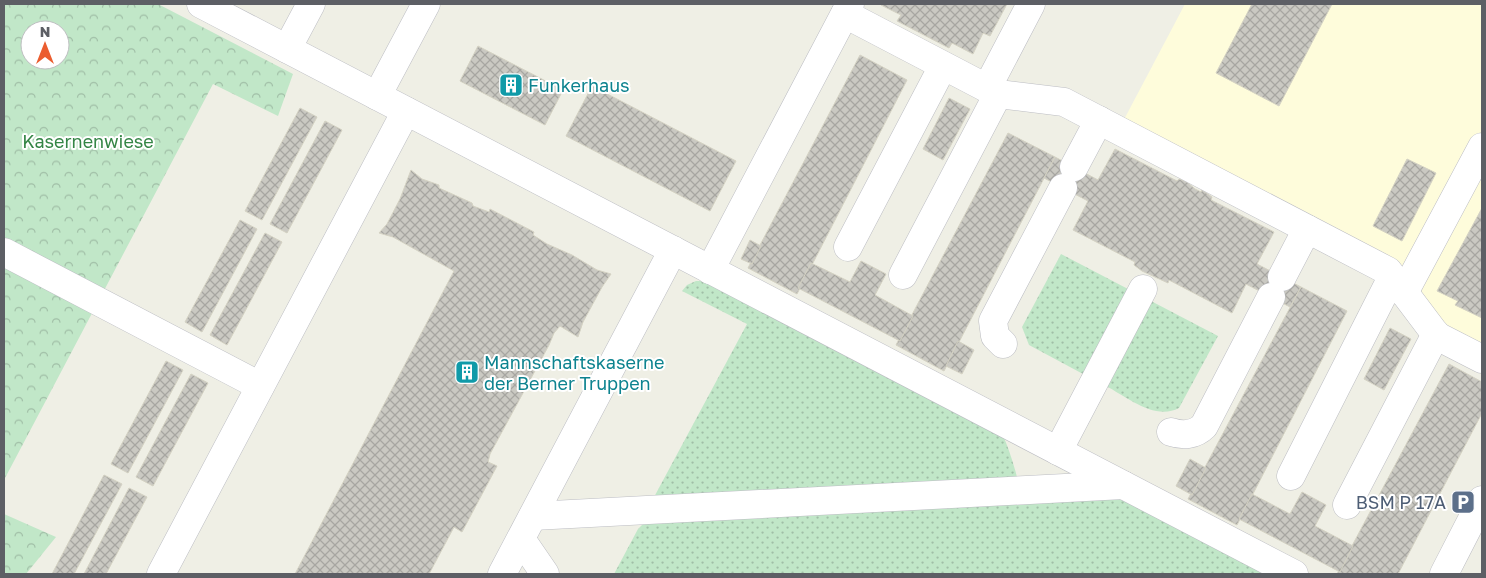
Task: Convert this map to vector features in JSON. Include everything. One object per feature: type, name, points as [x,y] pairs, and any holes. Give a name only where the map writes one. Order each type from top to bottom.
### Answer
[{"type":"lane","points":[[201,4],[1294,574]]},
{"type":"lane","points":[[287,48],[311,4]]},
{"type":"lane","points":[[378,96],[426,4]]},
{"type":"lane","points":[[903,275],[993,91],[1032,4]]},
{"type":"lane","points":[[710,270],[847,9],[944,66],[993,91],[1064,102],[1388,271],[1436,334],[1482,359]]},
{"type":"lane","points":[[848,247],[944,66]]},
{"type":"lane","points":[[161,574],[406,111]]},
{"type":"lane","points":[[1003,344],[995,336],[993,321],[1099,120]]},
{"type":"lane","points":[[1291,476],[1398,285],[1482,147]]},
{"type":"lane","points":[[1171,432],[1189,434],[1200,430],[1204,426],[1307,229]]},
{"type":"lane","points":[[502,574],[672,250]]},
{"type":"lane","points":[[4,252],[260,386]]},
{"type":"lane","points":[[1058,451],[1143,289]]},
{"type":"lane","points":[[1347,505],[1436,334]]},
{"type":"lane","points":[[527,527],[1124,486]]},
{"type":"lane","points":[[1444,574],[1482,500]]},
{"type":"lane","points":[[527,527],[545,574]]},
{"type":"shaded area","points":[[1185,4],[1482,4],[1482,356],[1440,334],[1386,267],[1119,129]]},
{"type":"green space","name":"Kasernenwiese","points":[[4,4],[158,4],[293,74],[278,116],[213,84],[4,480]]},
{"type":"green space","points":[[1061,254],[1128,289],[1083,374],[1029,345],[1022,327]]},
{"type":"green space","points":[[696,281],[703,281],[1003,437],[1017,477],[653,499],[747,324],[682,291],[687,285]]},
{"type":"green space","points":[[1151,301],[1218,336],[1179,408],[1170,411],[1160,412],[1151,410],[1106,386]]},
{"type":"green space","points":[[1113,495],[1265,574],[614,574],[638,529],[645,522]]},
{"type":"green space","points":[[4,514],[56,537],[26,574],[4,574]]},
{"type":"building","points":[[882,4],[1007,4],[990,36],[983,33],[973,54],[952,43],[949,48],[897,21],[901,15]]},
{"type":"building","points":[[1252,4],[1332,4],[1279,106],[1216,73]]},
{"type":"building","name":"Funkerhaus","points":[[478,46],[563,90],[545,125],[460,81]]},
{"type":"building","points":[[860,55],[907,80],[797,294],[748,268]]},
{"type":"building","points":[[592,86],[736,161],[710,211],[566,136]]},
{"type":"building","points":[[949,98],[970,109],[943,160],[923,149]]},
{"type":"building","points":[[300,108],[317,117],[262,220],[245,211]]},
{"type":"building","points":[[325,121],[342,130],[287,233],[270,224]]},
{"type":"building","points":[[1008,133],[1055,157],[944,371],[896,345]]},
{"type":"building","points":[[1115,149],[1177,181],[1179,179],[1187,182],[1195,189],[1201,192],[1202,190],[1212,197],[1211,200],[1274,232],[1257,264],[1301,287],[1290,307],[1246,284],[1232,313],[1169,280],[1168,283],[1142,271],[1134,265],[1135,262],[1073,230],[1088,201],[1044,178],[1055,157],[1098,180]]},
{"type":"building","points":[[1407,159],[1436,173],[1402,241],[1373,226]]},
{"type":"building","name":"Mannschaftskaserne der Berner Truppen","points":[[411,170],[422,179],[439,185],[439,188],[472,203],[473,206],[489,212],[490,209],[534,232],[533,235],[547,244],[572,255],[597,270],[611,274],[583,322],[578,337],[560,326],[554,333],[490,454],[488,462],[497,466],[462,532],[454,527],[429,574],[295,574],[454,271],[393,237],[379,233],[387,224],[400,199]]},
{"type":"building","points":[[1482,208],[1482,318],[1455,305],[1458,301],[1437,291]]},
{"type":"building","points":[[240,220],[257,229],[202,332],[185,322]]},
{"type":"building","points":[[265,233],[282,242],[227,345],[210,335]]},
{"type":"building","points":[[750,240],[761,246],[752,264],[741,259]]},
{"type":"building","points":[[861,261],[886,274],[875,295],[913,316],[900,341],[798,288],[811,263],[850,282]]},
{"type":"building","points":[[1301,287],[1347,311],[1237,525],[1188,499]]},
{"type":"building","points":[[1390,328],[1411,339],[1384,390],[1364,379]]},
{"type":"building","points":[[958,341],[974,350],[962,374],[946,366]]},
{"type":"building","points":[[166,361],[183,370],[128,473],[111,464]]},
{"type":"building","points":[[1449,364],[1482,382],[1482,413],[1398,574],[1337,574]]},
{"type":"building","points":[[191,374],[208,383],[153,486],[136,477]]},
{"type":"building","points":[[1190,459],[1206,468],[1192,495],[1176,486]]},
{"type":"building","points":[[104,475],[122,484],[74,574],[52,574]]},
{"type":"building","points":[[129,488],[147,497],[106,574],[84,574]]},
{"type":"building","points":[[1302,492],[1326,505],[1315,526],[1353,546],[1340,572],[1239,519],[1252,494],[1290,514]]},
{"type":"place","name":"Funkerhaus","points":[[511,85]]},
{"type":"place","name":"Mannschaftskaserne der Berner Truppen","points":[[467,372]]},
{"type":"place","name":"BSM P 17A","points":[[1463,502]]}]
